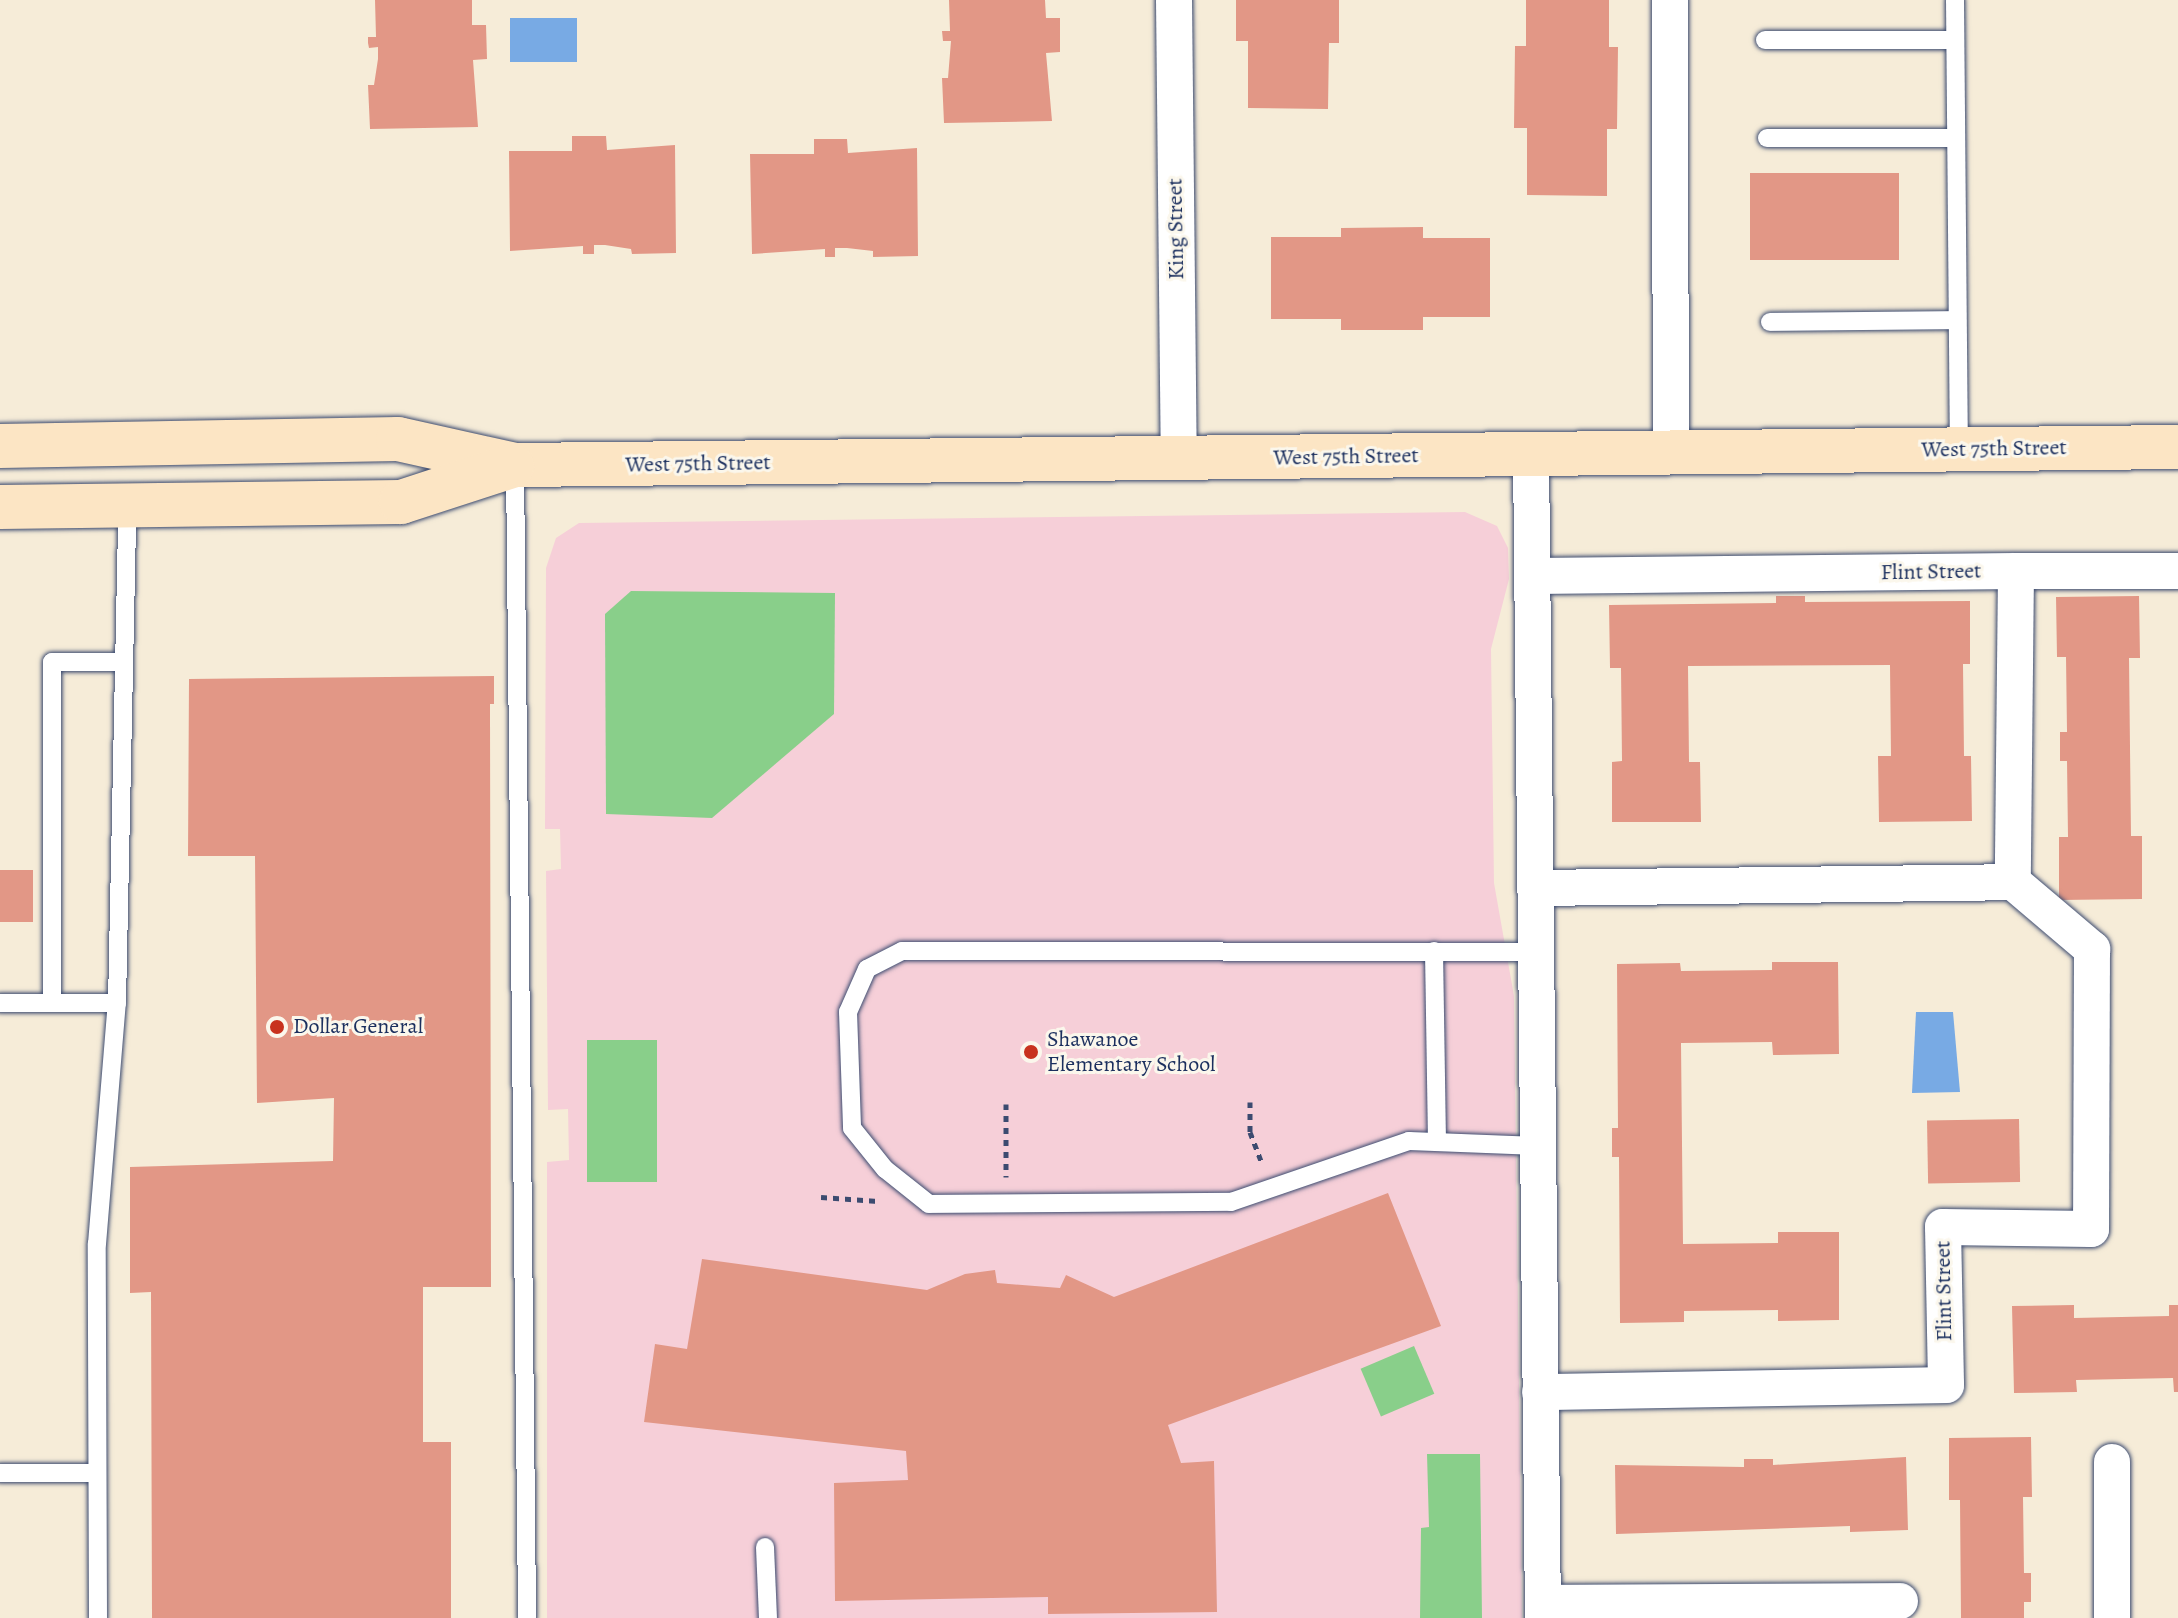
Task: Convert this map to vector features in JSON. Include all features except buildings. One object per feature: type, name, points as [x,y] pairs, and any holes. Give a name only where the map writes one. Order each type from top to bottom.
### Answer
[{"type":"main road","name":"West 75th Street","points":[[0,446],[398,439],[515,465],[2178,447]]},
{"type":"main road","name":"West 75th Street","points":[[0,507],[401,502],[515,465]]},
{"type":"street","name":"King Street","points":[[1174,0],[1179,458]]},
{"type":"street","points":[[1670,0],[1671,453]]},
{"type":"street","points":[[1531,454],[1543,1611],[1900,1601]]},
{"type":"street","points":[[1535,888],[2013,882],[2016,571]]},
{"type":"street","name":"Flint Street","points":[[1534,576],[2178,571]]},
{"type":"street","name":"Flint Street","points":[[1540,1392],[1946,1385],[1943,1227],[2091,1229],[2092,949],[2013,882]]},
{"type":"street","points":[[2112,1462],[2112,1618]]},
{"type":"lane","points":[[1955,0],[1959,450]]},
{"type":"lane","points":[[1765,40],[1955,40]]},
{"type":"lane","points":[[1767,138],[1956,138]]},
{"type":"lane","points":[[1770,322],[1957,320]]},
{"type":"lane","points":[[515,465],[527,1618]]},
{"type":"lane","points":[[98,1618],[97,1244],[117,1003],[127,506]]},
{"type":"lane","points":[[52,1003],[52,662],[123,662]]},
{"type":"lane","points":[[1535,952],[902,951],[867,969],[848,1012],[848,1027],[852,1128],[885,1169],[929,1204],[1231,1202],[1409,1141],[1538,1146]]},
{"type":"lane","points":[[1434,951],[1437,1142]]},
{"type":"lane","points":[[0,1003],[117,1003]]},
{"type":"lane","points":[[0,1473],[97,1473]]},
{"type":"lane","points":[[765,1547],[768,1618]]},
{"type":"path","points":[[1250,1102],[1250,1132],[1262,1165]]},
{"type":"path","points":[[1006,1104],[1006,1177]]},
{"type":"path","points":[[821,1197],[878,1201]]},
{"type":"shaded area","name":"Shawanoe Elementary School","points":[[1465,512],[1497,526],[1508,548],[1509,579],[1491,649],[1494,883],[1514,996],[1522,1618],[547,1618],[547,1162],[569,1160],[568,1109],[548,1110],[546,871],[561,869],[560,829],[545,829],[546,568],[556,538],[579,523]]},
{"type":"green space","points":[[631,591],[835,593],[834,714],[712,818],[606,814],[605,614]]},
{"type":"green space","points":[[587,1040],[657,1040],[657,1182],[587,1182]]},
{"type":"green space","points":[[1414,1346],[1434,1394],[1381,1417],[1361,1369]]},
{"type":"green space","points":[[1427,1454],[1480,1454],[1482,1618],[1420,1618],[1421,1528],[1429,1527]]},
{"type":"water","points":[[510,18],[577,18],[577,62],[510,62]]},
{"type":"water","points":[[1916,1012],[1953,1012],[1960,1092],[1912,1093]]},
{"type":"place","name":"Dollar General","points":[[277,1027]]},
{"type":"place","name":"Shawanoe Elementary School","points":[[1031,1052]]}]
